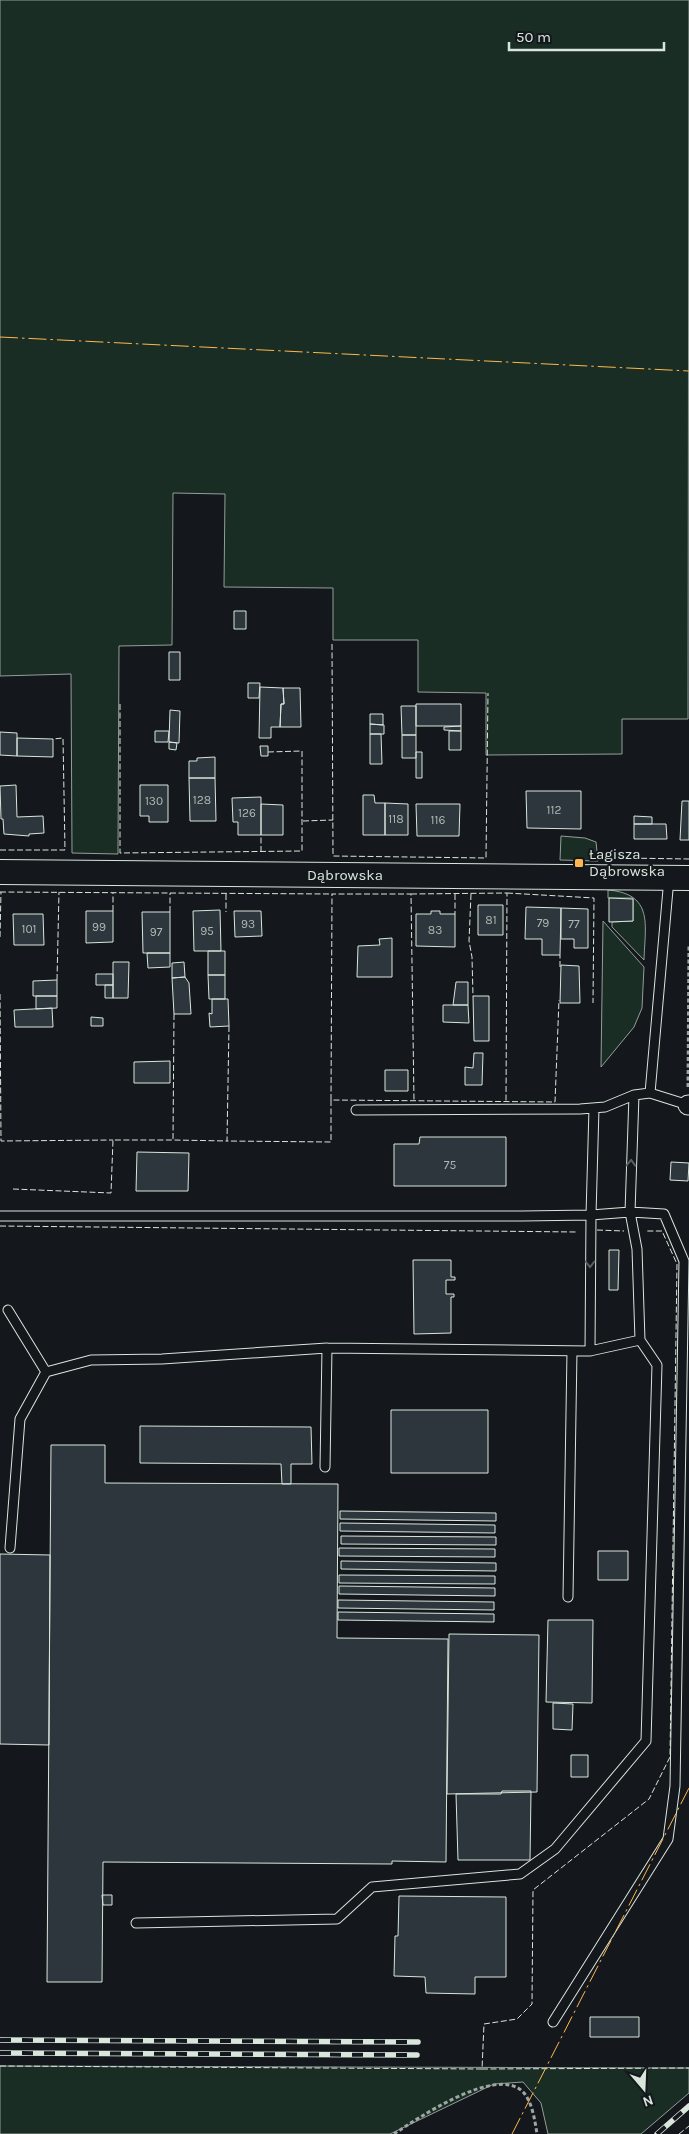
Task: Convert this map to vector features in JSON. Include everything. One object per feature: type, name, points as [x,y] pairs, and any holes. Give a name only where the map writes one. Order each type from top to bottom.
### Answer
[{"type":"street","name":"Dąbrowska","points":[[0,872],[679,877]]},
{"type":"lane","points":[[650,1093],[679,877]]},
{"type":"lane","points":[[356,1110],[594,1108],[605,1107],[634,1095],[650,1093],[688,1105]]},
{"type":"lane","points":[[136,1923],[337,1919],[372,1887],[520,1874],[556,1849],[646,1741],[657,1365],[640,1340],[637,1249],[630,1212],[634,1095]]},
{"type":"lane","points":[[590,1351],[590,1215],[594,1108]]},
{"type":"lane","points":[[0,1216],[590,1215],[630,1212],[664,1214],[684,1261],[675,1786],[668,1839],[553,2022]]},
{"type":"lane","points":[[8,1310],[46,1372]]},
{"type":"lane","points":[[10,1548],[20,1419],[46,1372],[90,1360],[162,1359],[327,1348],[590,1351],[640,1340]]},
{"type":"lane","points":[[325,1467],[327,1348]]},
{"type":"lane","points":[[568,1597],[572,1351]]},
{"type":"path","points":[[688,1105],[689,945]]},
{"type":"path","points":[[394,2134],[424,2114],[461,2095],[494,2084],[514,2086],[523,2092],[533,2114],[537,2134]]},
{"type":"green space","points":[[0,0],[689,0],[688,719],[622,719],[622,754],[486,755],[486,693],[418,692],[418,640],[333,640],[333,588],[224,587],[225,494],[173,493],[172,645],[119,646],[118,854],[72,853],[71,674],[0,676]]},
{"type":"green space","points":[[561,836],[585,838],[596,842],[598,861],[560,860]]},
{"type":"green space","points":[[608,890],[623,893],[633,898],[608,898]]},
{"type":"green space","points":[[633,898],[640,905],[644,913],[645,924],[644,960],[612,927],[612,922],[633,921]]},
{"type":"green space","points":[[603,921],[644,967],[642,1008],[634,1027],[601,1067]]},
{"type":"green space","points":[[0,2066],[689,2068],[689,2093],[641,2134],[548,2134],[541,2103],[523,2082],[494,2084],[390,2134],[0,2134]]},
{"type":"building","points":[[234,611],[246,611],[246,629],[234,629]]},
{"type":"building","points":[[169,652],[180,652],[180,680],[169,680]]},
{"type":"building","points":[[248,683],[260,683],[259,698],[248,698]]},
{"type":"building","points":[[260,687],[283,688],[284,704],[281,704],[280,727],[271,727],[271,738],[259,738]]},
{"type":"building","points":[[283,688],[300,688],[301,727],[280,727],[281,704],[284,704]]},
{"type":"building","points":[[416,704],[461,704],[461,726],[416,726]]},
{"type":"building","points":[[401,706],[416,706],[416,735],[402,735]]},
{"type":"building","points":[[170,710],[180,711],[179,743],[169,742]]},
{"type":"building","points":[[370,714],[383,714],[383,725],[370,724]]},
{"type":"building","points":[[370,724],[384,725],[384,734],[370,734]]},
{"type":"building","points":[[461,726],[461,731],[444,730],[444,727]]},
{"type":"building","points":[[155,731],[169,731],[168,742],[155,742]]},
{"type":"building","points":[[449,731],[461,731],[461,750],[449,750]]},
{"type":"building","points":[[0,732],[17,733],[17,756],[0,755]]},
{"type":"building","points":[[370,734],[381,734],[382,764],[370,764]]},
{"type":"building","points":[[402,735],[416,735],[416,758],[402,758]]},
{"type":"building","points":[[17,738],[53,739],[53,757],[17,756]]},
{"type":"building","points":[[169,742],[177,743],[176,750],[169,749]]},
{"type":"building","points":[[260,746],[268,746],[268,756],[261,756]]},
{"type":"building","points":[[416,752],[422,752],[422,778],[416,778]]},
{"type":"building","points":[[215,757],[215,778],[189,778],[189,761],[197,761],[197,758]]},
{"type":"building","points":[[189,778],[215,778],[216,821],[190,821]]},
{"type":"building","points":[[16,785],[17,817],[43,816],[44,833],[29,834],[29,836],[4,834],[3,819],[1,819],[0,786]]},
{"type":"building","points":[[140,785],[168,785],[168,822],[149,822],[149,816],[140,816]]},
{"type":"building","points":[[526,791],[581,791],[581,829],[527,828]]},
{"type":"building","points":[[363,795],[374,795],[375,803],[385,803],[385,835],[363,835]]},
{"type":"building","points":[[261,797],[261,835],[238,835],[238,822],[233,822],[232,798]]},
{"type":"building","points":[[682,801],[689,801],[689,840],[680,840]]},
{"type":"building","points":[[385,803],[408,804],[408,835],[385,835]]},
{"type":"building","points":[[261,804],[283,805],[283,835],[261,835]]},
{"type":"building","points":[[416,804],[460,804],[459,836],[417,836]]},
{"type":"building","points":[[634,816],[652,817],[652,824],[634,824]]},
{"type":"building","points":[[634,824],[666,824],[667,839],[634,839]]},
{"type":"building","points":[[609,898],[633,899],[633,921],[609,922]]},
{"type":"building","points":[[478,905],[503,905],[503,935],[478,935]]},
{"type":"building","points":[[526,907],[561,908],[560,955],[542,955],[542,939],[525,939]]},
{"type":"building","points":[[561,908],[588,909],[588,948],[574,948],[574,939],[561,939]]},
{"type":"building","points":[[220,910],[221,951],[194,951],[193,911]]},
{"type":"building","points":[[86,911],[113,911],[113,942],[86,943]]},
{"type":"building","points":[[234,911],[261,911],[262,936],[235,937]]},
{"type":"building","points":[[431,911],[440,911],[440,914],[455,914],[455,947],[416,946],[416,914],[431,914]]},
{"type":"building","points":[[142,912],[170,912],[170,953],[143,953]]},
{"type":"building","points":[[13,914],[43,914],[44,945],[14,945]]},
{"type":"building","points":[[392,938],[392,977],[357,977],[358,946],[380,945],[379,939]]},
{"type":"building","points":[[208,951],[225,951],[225,975],[208,975]]},
{"type":"building","points":[[147,953],[170,953],[170,967],[148,968]]},
{"type":"building","points":[[113,962],[129,962],[128,998],[113,998]]},
{"type":"building","points":[[184,962],[185,977],[172,978],[172,963]]},
{"type":"building","points":[[561,965],[579,966],[580,1003],[560,1003]]},
{"type":"building","points":[[96,974],[113,974],[113,985],[96,985]]},
{"type":"building","points":[[208,975],[225,975],[225,999],[209,999]]},
{"type":"building","points":[[185,977],[189,983],[191,1014],[174,1014],[172,978]]},
{"type":"building","points":[[57,980],[57,996],[33,996],[33,981]]},
{"type":"building","points":[[456,982],[468,982],[468,1005],[453,1005]]},
{"type":"building","points":[[105,985],[113,985],[113,998],[105,998]]},
{"type":"building","points":[[36,996],[57,996],[57,1008],[36,1009]]},
{"type":"building","points":[[473,996],[489,996],[489,1041],[474,1041]]},
{"type":"building","points":[[212,999],[228,999],[229,1026],[210,1027],[209,1013],[212,1014]]},
{"type":"building","points":[[443,1005],[468,1005],[469,1023],[443,1022]]},
{"type":"building","points":[[52,1008],[53,1027],[15,1027],[14,1010]]},
{"type":"building","points":[[91,1017],[103,1018],[103,1026],[91,1026]]},
{"type":"building","points":[[474,1053],[483,1053],[482,1085],[465,1085],[465,1067],[473,1068]]},
{"type":"building","points":[[170,1061],[170,1083],[134,1083],[134,1062]]},
{"type":"building","points":[[385,1070],[408,1070],[408,1091],[385,1091]]},
{"type":"building","points":[[420,1137],[506,1137],[506,1186],[394,1186],[394,1144],[419,1144]]},
{"type":"building","points":[[137,1152],[189,1153],[188,1191],[136,1191]]},
{"type":"building","points":[[671,1162],[689,1163],[688,1181],[670,1180]]},
{"type":"building","points":[[609,1250],[619,1250],[618,1290],[609,1290]]},
{"type":"building","points":[[413,1260],[451,1260],[451,1277],[455,1277],[455,1280],[446,1280],[446,1294],[454,1294],[454,1297],[451,1297],[451,1333],[414,1334]]},
{"type":"building","points":[[391,1410],[488,1410],[488,1473],[391,1473]]},
{"type":"building","points":[[140,1426],[311,1427],[312,1464],[291,1464],[291,1484],[282,1484],[281,1464],[140,1463]]},
{"type":"building","points":[[51,1445],[105,1445],[105,1483],[338,1484],[337,1638],[448,1639],[446,1862],[392,1861],[392,1864],[103,1862],[102,1982],[47,1982]]},
{"type":"building","points":[[340,1511],[496,1513],[496,1521],[340,1519]]},
{"type":"building","points":[[340,1523],[495,1525],[495,1533],[340,1531]]},
{"type":"building","points":[[341,1536],[496,1537],[496,1545],[341,1544]]},
{"type":"building","points":[[339,1548],[495,1549],[495,1557],[339,1556]]},
{"type":"building","points":[[598,1551],[628,1551],[628,1580],[598,1580]]},
{"type":"building","points":[[0,1554],[50,1555],[49,1745],[0,1744]]},
{"type":"building","points":[[341,1561],[496,1563],[496,1571],[341,1569]]},
{"type":"building","points":[[339,1575],[495,1576],[495,1584],[339,1583]]},
{"type":"building","points":[[339,1586],[495,1588],[495,1596],[339,1594]]},
{"type":"building","points":[[338,1600],[494,1602],[494,1610],[338,1608]]},
{"type":"building","points":[[338,1612],[494,1614],[494,1622],[338,1620]]},
{"type":"building","points":[[548,1620],[593,1620],[592,1703],[546,1702]]},
{"type":"building","points":[[449,1634],[539,1635],[537,1792],[447,1794]]},
{"type":"building","points":[[553,1703],[573,1704],[572,1730],[553,1729]]},
{"type":"building","points":[[571,1755],[588,1755],[588,1777],[571,1777]]},
{"type":"building","points":[[502,1791],[531,1791],[530,1860],[458,1860],[456,1794],[501,1794]]},
{"type":"building","points":[[102,1895],[112,1895],[112,1905],[103,1905]]},
{"type":"building","points":[[399,1896],[506,1897],[506,1977],[475,1977],[475,1994],[426,1993],[425,1977],[394,1976]]},
{"type":"building","points":[[590,2017],[639,2017],[639,2037],[590,2037]]},
{"type":"railway","points":[[0,2040],[418,2042]]},
{"type":"railway","points":[[0,2053],[417,2055]]},
{"type":"railway","points":[[657,2134],[689,2106]]},
{"type":"fence","points":[[332,644],[333,856],[486,858],[488,693]]},
{"type":"fence","points":[[120,704],[120,853],[302,851],[302,751],[268,752]]},
{"type":"fence","points":[[0,850],[65,850],[63,738],[53,739]]},
{"type":"fence","points":[[303,821],[333,820]]},
{"type":"fence","points":[[261,835],[261,852]]},
{"type":"fence","points":[[624,858],[689,859]]},
{"type":"fence","points":[[0,892],[332,894]]},
{"type":"fence","points":[[0,937],[1,892]]},
{"type":"fence","points":[[57,980],[59,892]]},
{"type":"fence","points":[[113,893],[113,911]]},
{"type":"fence","points":[[170,893],[170,912]]},
{"type":"fence","points":[[507,893],[594,898],[593,1003]]},
{"type":"fence","points":[[411,894],[507,893],[506,1102]]},
{"type":"fence","points":[[226,894],[226,912]]},
{"type":"fence","points":[[331,1100],[332,894],[411,894],[414,1101]]},
{"type":"fence","points":[[455,894],[455,914]]},
{"type":"fence","points":[[471,894],[469,941],[472,957],[473,996]]},
{"type":"fence","points":[[560,955],[560,967]]},
{"type":"fence","points":[[0,994],[1,1141],[113,1140]]},
{"type":"fence","points":[[229,1026],[227,1141],[331,1142],[331,1100],[555,1102],[559,1000]]},
{"type":"fence","points":[[174,1014],[173,1140],[227,1141]]},
{"type":"fence","points":[[13,1189],[111,1193],[113,1140],[173,1140]]},
{"type":"fence","points":[[0,1226],[576,1232]]},
{"type":"fence","points":[[597,1230],[624,1231]]},
{"type":"fence","points":[[0,2066],[482,2069],[484,2024],[517,2019],[532,2004],[533,1890],[649,1799],[670,1757],[677,1264],[662,1231],[645,1231]]},
{"type":"fence","points":[[482,2069],[689,2068]]},
{"type":"fence","points":[[679,2134],[689,2126]]},
{"type":"power","points":[[0,337],[689,371]]},
{"type":"power","points":[[512,2134],[689,1788]]},
{"type":"place","name":"Łagisza Dąbrowska","points":[[579,863]]}]
